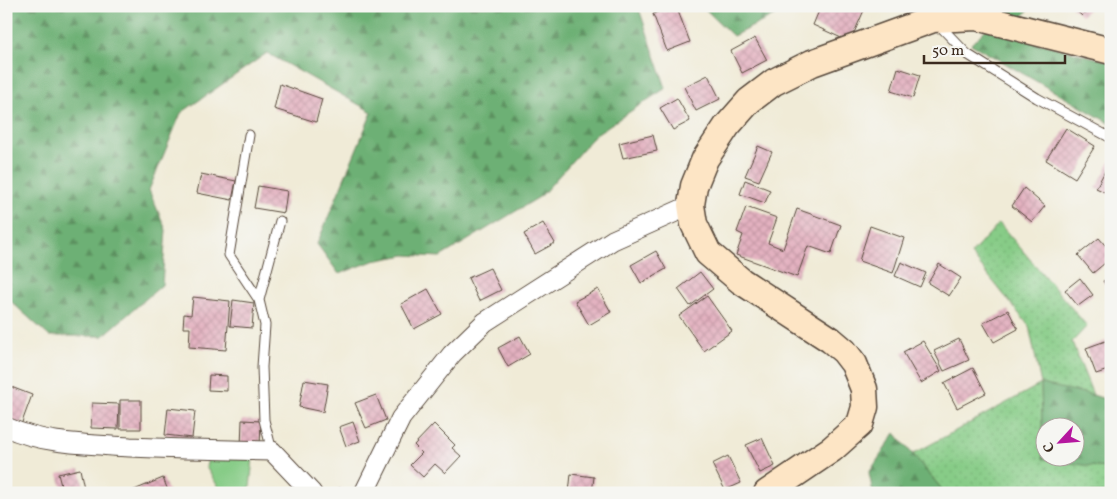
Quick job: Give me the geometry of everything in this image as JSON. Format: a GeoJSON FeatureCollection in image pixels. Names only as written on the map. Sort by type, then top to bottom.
{"type":"FeatureCollection","features":[{"type":"Feature","properties":{"kind":"street"},"geometry":{"type":"LineString","coordinates":[[767,493],[832,449],[860,424],[865,407],[864,389],[854,364],[837,346],[741,281],[708,253],[694,224],[691,205],[694,186],[705,159],[727,126],[749,101],[774,82],[812,63],[933,19],[976,17],[1111,52]]}},
{"type":"Feature","properties":{"kind":"street"},"geometry":{"type":"LineString","coordinates":[[364,493],[401,418],[452,354],[485,322],[613,240],[691,205]]}},
{"type":"Feature","properties":{"kind":"street"},"geometry":{"type":"LineString","coordinates":[[6,427],[24,435],[60,443],[194,450],[272,451],[312,493]]}},
{"type":"Feature","properties":{"kind":"lane"},"geometry":{"type":"LineString","coordinates":[[933,19],[967,54],[1037,98],[1111,138]]}},
{"type":"Feature","properties":{"kind":"lane"},"geometry":{"type":"LineString","coordinates":[[250,135],[229,255],[259,300],[265,325],[262,367],[264,420],[272,451]]}},
{"type":"Feature","properties":{"kind":"lane"},"geometry":{"type":"LineString","coordinates":[[259,300],[280,221]]}},
{"type":"Feature","properties":{"kind":"green space"},"geometry":{"type":"Polygon","coordinates":[[[6,6],[638,6],[666,88],[596,134],[541,196],[440,257],[405,255],[373,261],[339,274],[317,244],[372,112],[267,53],[181,113],[149,190],[166,230],[162,285],[103,336],[49,336],[6,297],[6,6]]]}},
{"type":"Feature","properties":{"kind":"green space"},"geometry":{"type":"Polygon","coordinates":[[[702,6],[794,6],[733,36],[702,6]]]}},
{"type":"Feature","properties":{"kind":"green space"},"geometry":{"type":"Polygon","coordinates":[[[984,6],[1031,6],[1019,22],[984,6]]]}},
{"type":"Feature","properties":{"kind":"green space"},"geometry":{"type":"Polygon","coordinates":[[[986,29],[1111,62],[1111,124],[971,44],[986,29]]]}},
{"type":"Feature","properties":{"kind":"green space"},"geometry":{"type":"Polygon","coordinates":[[[999,223],[1087,326],[1072,342],[1093,395],[1041,385],[1042,416],[1034,416],[1034,466],[1084,465],[1111,469],[1111,493],[945,493],[913,454],[1041,384],[1029,326],[971,254],[999,223]]]}},
{"type":"Feature","properties":{"kind":"green space"},"geometry":{"type":"Polygon","coordinates":[[[1041,384],[1093,395],[1111,401],[1111,469],[1084,465],[1084,416],[1042,416],[1041,384]]]}},
{"type":"Feature","properties":{"kind":"green space"},"geometry":{"type":"Polygon","coordinates":[[[895,433],[945,493],[873,493],[869,473],[895,433]]]}},
{"type":"Feature","properties":{"kind":"green space"},"geometry":{"type":"Polygon","coordinates":[[[209,455],[253,457],[250,488],[231,493],[222,493],[206,467],[209,455]]]}},
{"type":"Feature","properties":{"kind":"building"},"geometry":{"type":"Polygon","coordinates":[[[676,6],[690,42],[667,51],[653,14],[676,6]]]}},
{"type":"Feature","properties":{"kind":"building"},"geometry":{"type":"Polygon","coordinates":[[[821,6],[860,6],[865,8],[850,42],[813,25],[821,6]]]}},
{"type":"Feature","properties":{"kind":"building"},"geometry":{"type":"Polygon","coordinates":[[[1071,6],[1091,6],[1082,16],[1071,6]]]}},
{"type":"Feature","properties":{"kind":"building"},"geometry":{"type":"Polygon","coordinates":[[[755,38],[767,60],[742,73],[731,51],[755,38]]]}},
{"type":"Feature","properties":{"kind":"building"},"geometry":{"type":"Polygon","coordinates":[[[898,68],[920,75],[913,98],[891,91],[898,68]]]}},
{"type":"Feature","properties":{"kind":"building"},"geometry":{"type":"Polygon","coordinates":[[[708,75],[720,99],[696,111],[684,87],[708,75]]]}},
{"type":"Feature","properties":{"kind":"building"},"geometry":{"type":"Polygon","coordinates":[[[280,84],[322,99],[316,122],[274,109],[280,84]]]}},
{"type":"Feature","properties":{"kind":"building"},"geometry":{"type":"Polygon","coordinates":[[[677,98],[690,121],[673,130],[660,108],[677,98]]]}},
{"type":"Feature","properties":{"kind":"building"},"geometry":{"type":"Polygon","coordinates":[[[1066,128],[1095,146],[1075,178],[1046,160],[1066,128]]]}},
{"type":"Feature","properties":{"kind":"building"},"geometry":{"type":"Polygon","coordinates":[[[653,135],[657,151],[623,158],[619,143],[653,135]]]}},
{"type":"Feature","properties":{"kind":"building"},"geometry":{"type":"Polygon","coordinates":[[[758,146],[772,152],[759,181],[745,176],[758,146]]]}},
{"type":"Feature","properties":{"kind":"building"},"geometry":{"type":"Polygon","coordinates":[[[1111,160],[1111,195],[1096,188],[1111,160]]]}},
{"type":"Feature","properties":{"kind":"building"},"geometry":{"type":"Polygon","coordinates":[[[201,174],[236,181],[232,200],[197,193],[201,174]]]}},
{"type":"Feature","properties":{"kind":"building"},"geometry":{"type":"Polygon","coordinates":[[[745,180],[770,190],[765,203],[740,194],[745,180]]]}},
{"type":"Feature","properties":{"kind":"building"},"geometry":{"type":"Polygon","coordinates":[[[258,186],[287,191],[284,213],[254,208],[258,186]]]}},
{"type":"Feature","properties":{"kind":"building"},"geometry":{"type":"Polygon","coordinates":[[[1024,188],[1045,206],[1032,222],[1012,206],[1024,188]]]}},
{"type":"Feature","properties":{"kind":"building"},"geometry":{"type":"Polygon","coordinates":[[[746,207],[777,218],[768,243],[783,249],[797,209],[841,225],[831,254],[808,246],[797,277],[736,255],[743,235],[737,232],[746,207]]]}},
{"type":"Feature","properties":{"kind":"building"},"geometry":{"type":"Polygon","coordinates":[[[543,223],[555,243],[535,254],[524,234],[543,223]]]}},
{"type":"Feature","properties":{"kind":"building"},"geometry":{"type":"Polygon","coordinates":[[[870,226],[904,238],[893,273],[859,261],[870,226]]]}},
{"type":"Feature","properties":{"kind":"building"},"geometry":{"type":"Polygon","coordinates":[[[1099,238],[1111,252],[1111,258],[1093,273],[1078,255],[1099,238]]]}},
{"type":"Feature","properties":{"kind":"building"},"geometry":{"type":"Polygon","coordinates":[[[656,251],[666,269],[641,283],[631,265],[656,251]]]}},
{"type":"Feature","properties":{"kind":"building"},"geometry":{"type":"Polygon","coordinates":[[[901,262],[926,273],[920,287],[895,276],[901,262]]]}},
{"type":"Feature","properties":{"kind":"building"},"geometry":{"type":"Polygon","coordinates":[[[939,264],[961,278],[949,296],[928,283],[939,264]]]}},
{"type":"Feature","properties":{"kind":"building"},"geometry":{"type":"Polygon","coordinates":[[[490,268],[501,290],[479,301],[468,278],[490,268]]]}},
{"type":"Feature","properties":{"kind":"building"},"geometry":{"type":"Polygon","coordinates":[[[700,272],[713,289],[690,306],[678,289],[700,272]]]}},
{"type":"Feature","properties":{"kind":"building"},"geometry":{"type":"Polygon","coordinates":[[[1111,276],[1111,293],[1103,281],[1111,276]]]}},
{"type":"Feature","properties":{"kind":"building"},"geometry":{"type":"Polygon","coordinates":[[[1080,278],[1093,295],[1078,306],[1065,290],[1080,278]]]}},
{"type":"Feature","properties":{"kind":"building"},"geometry":{"type":"Polygon","coordinates":[[[428,289],[442,314],[414,329],[401,304],[428,289]]]}},
{"type":"Feature","properties":{"kind":"building"},"geometry":{"type":"Polygon","coordinates":[[[598,289],[611,312],[589,325],[575,301],[598,289]]]}},
{"type":"Feature","properties":{"kind":"building"},"geometry":{"type":"Polygon","coordinates":[[[707,296],[732,331],[704,351],[679,316],[707,296]]]}},
{"type":"Feature","properties":{"kind":"building"},"geometry":{"type":"Polygon","coordinates":[[[193,297],[230,301],[226,350],[189,347],[190,328],[183,328],[184,314],[191,315],[193,297]]]}},
{"type":"Feature","properties":{"kind":"building"},"geometry":{"type":"Polygon","coordinates":[[[233,300],[254,303],[252,328],[230,326],[233,300]]]}},
{"type":"Feature","properties":{"kind":"building"},"geometry":{"type":"Polygon","coordinates":[[[1008,310],[1018,329],[994,342],[983,323],[1008,310]]]}},
{"type":"Feature","properties":{"kind":"building"},"geometry":{"type":"Polygon","coordinates":[[[520,336],[530,354],[508,367],[498,348],[520,336]]]}},
{"type":"Feature","properties":{"kind":"building"},"geometry":{"type":"Polygon","coordinates":[[[959,339],[969,360],[944,371],[934,351],[959,339]]]}},
{"type":"Feature","properties":{"kind":"building"},"geometry":{"type":"Polygon","coordinates":[[[1111,339],[1111,369],[1096,374],[1086,348],[1111,339]]]}},
{"type":"Feature","properties":{"kind":"building"},"geometry":{"type":"Polygon","coordinates":[[[923,341],[941,371],[921,383],[903,352],[923,341]]]}},
{"type":"Feature","properties":{"kind":"building"},"geometry":{"type":"Polygon","coordinates":[[[973,368],[986,393],[957,408],[944,383],[973,368]]]}},
{"type":"Feature","properties":{"kind":"building"},"geometry":{"type":"Polygon","coordinates":[[[209,375],[227,376],[227,391],[208,390],[209,375]]]}},
{"type":"Feature","properties":{"kind":"building"},"geometry":{"type":"Polygon","coordinates":[[[304,380],[328,384],[323,412],[299,407],[304,380]]]}},
{"type":"Feature","properties":{"kind":"building"},"geometry":{"type":"Polygon","coordinates":[[[6,385],[32,395],[21,425],[6,420],[6,385]]]}},
{"type":"Feature","properties":{"kind":"building"},"geometry":{"type":"Polygon","coordinates":[[[376,395],[386,420],[366,428],[355,403],[376,395]]]}},
{"type":"Feature","properties":{"kind":"building"},"geometry":{"type":"Polygon","coordinates":[[[120,400],[141,400],[141,429],[120,429],[120,400]]]}},
{"type":"Feature","properties":{"kind":"building"},"geometry":{"type":"Polygon","coordinates":[[[92,403],[119,404],[118,429],[91,428],[92,403]]]}},
{"type":"Feature","properties":{"kind":"building"},"geometry":{"type":"Polygon","coordinates":[[[168,408],[195,411],[192,438],[165,435],[168,408]]]}},
{"type":"Feature","properties":{"kind":"building"},"geometry":{"type":"Polygon","coordinates":[[[242,420],[261,421],[260,447],[241,447],[242,420]]]}},
{"type":"Feature","properties":{"kind":"building"},"geometry":{"type":"Polygon","coordinates":[[[353,422],[360,441],[346,446],[339,427],[353,422]]]}},
{"type":"Feature","properties":{"kind":"building"},"geometry":{"type":"Polygon","coordinates":[[[434,424],[455,445],[452,448],[461,456],[445,473],[435,464],[423,477],[410,465],[422,453],[414,445],[434,424]]]}},
{"type":"Feature","properties":{"kind":"building"},"geometry":{"type":"Polygon","coordinates":[[[762,438],[775,466],[760,473],[746,445],[762,438]]]}},
{"type":"Feature","properties":{"kind":"building"},"geometry":{"type":"Polygon","coordinates":[[[728,456],[741,483],[725,490],[712,464],[728,456]]]}},
{"type":"Feature","properties":{"kind":"building"},"geometry":{"type":"Polygon","coordinates":[[[80,469],[85,493],[63,493],[58,474],[80,469]]]}},
{"type":"Feature","properties":{"kind":"building"},"geometry":{"type":"Polygon","coordinates":[[[571,474],[594,477],[592,493],[569,493],[571,474]]]}},
{"type":"Feature","properties":{"kind":"building"},"geometry":{"type":"Polygon","coordinates":[[[163,478],[169,493],[127,493],[163,478]]]}},
{"type":"Feature","properties":{"kind":"building"},"geometry":{"type":"Polygon","coordinates":[[[339,488],[350,493],[337,493],[339,488]]]}}]}
